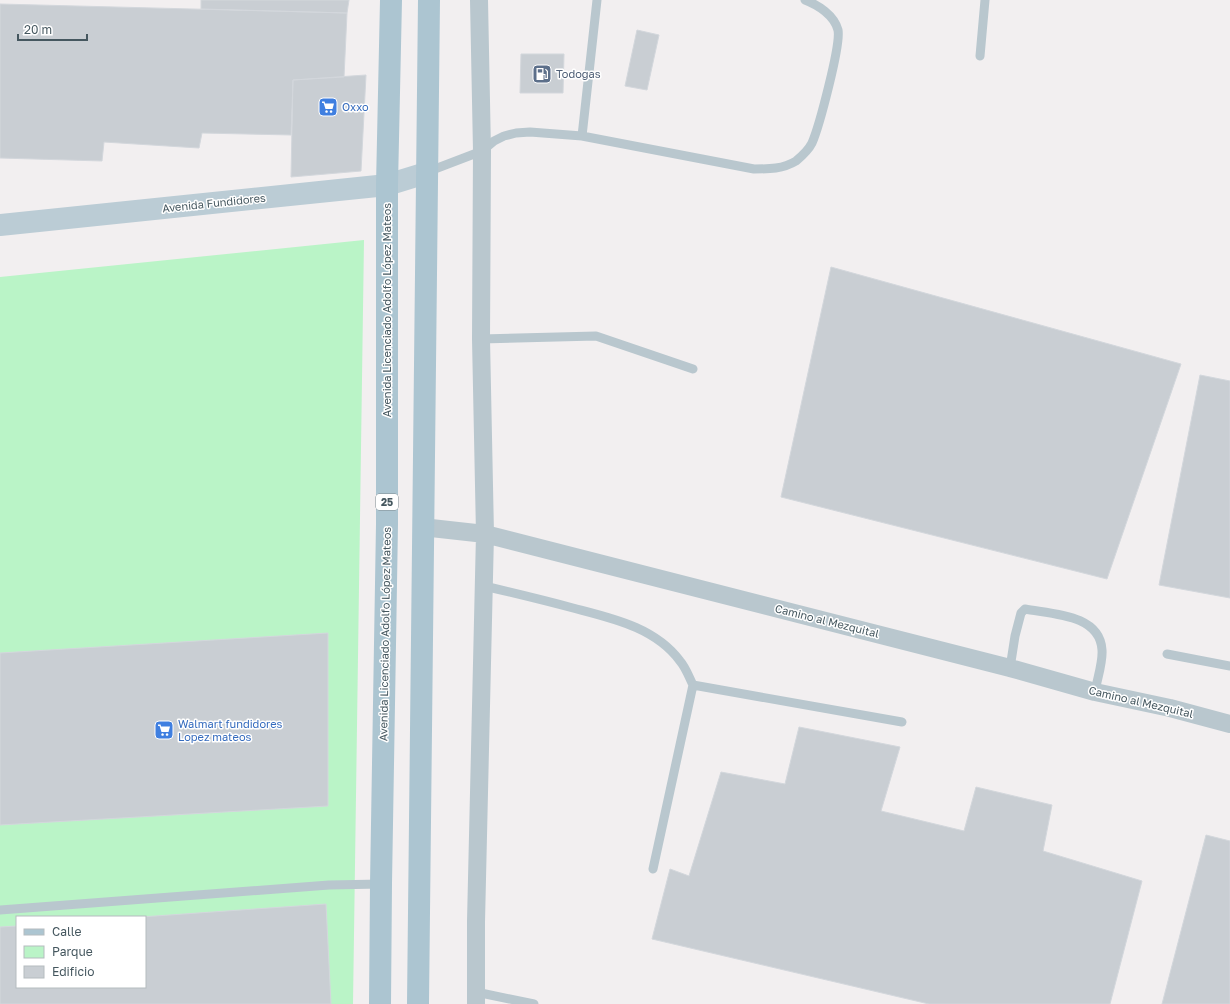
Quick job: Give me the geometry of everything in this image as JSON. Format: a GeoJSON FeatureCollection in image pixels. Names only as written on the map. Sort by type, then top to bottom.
{"type":"FeatureCollection","features":[{"type":"Feature","properties":{"kind":"main road","name":"Avenida Licenciado Adolfo López Mateos"},"geometry":{"type":"LineString","coordinates":[[380,1004],[387,524],[387,186],[390,0]]}},
{"type":"Feature","properties":{"kind":"main road"},"geometry":{"type":"LineString","coordinates":[[418,1004],[422,527],[429,0]]}},
{"type":"Feature","properties":{"kind":"street"},"geometry":{"type":"LineString","coordinates":[[476,998],[476,922],[485,534],[482,339],[482,151],[479,0]]}},
{"type":"Feature","properties":{"kind":"street","name":"Avenida Fundidores"},"geometry":{"type":"LineString","coordinates":[[0,225],[387,186],[426,172]]}},
{"type":"Feature","properties":{"kind":"street","name":"Camino al Mezquital"},"geometry":{"type":"LineString","coordinates":[[422,527],[485,534],[1010,668],[1095,692],[1170,708],[1230,724]]}},
{"type":"Feature","properties":{"kind":"lane"},"geometry":{"type":"LineString","coordinates":[[582,136],[597,0]]}},
{"type":"Feature","properties":{"kind":"lane"},"geometry":{"type":"LineString","coordinates":[[426,172],[482,151],[504,136],[530,132],[582,136],[754,169],[782,167],[796,161],[805,153],[811,144],[817,129],[838,46],[838,30],[833,21],[827,13],[814,3],[805,0]]}},
{"type":"Feature","properties":{"kind":"lane"},"geometry":{"type":"LineString","coordinates":[[980,56],[985,0]]}},
{"type":"Feature","properties":{"kind":"lane"},"geometry":{"type":"LineString","coordinates":[[482,339],[596,336],[692,369]]}},
{"type":"Feature","properties":{"kind":"lane"},"geometry":{"type":"LineString","coordinates":[[484,586],[530,596],[620,621],[639,629],[659,641],[680,661],[693,685],[653,869]]}},
{"type":"Feature","properties":{"kind":"lane"},"geometry":{"type":"LineString","coordinates":[[1010,668],[1020,613],[1025,610],[1073,618],[1088,625],[1099,637],[1102,652],[1095,692]]}},
{"type":"Feature","properties":{"kind":"lane"},"geometry":{"type":"LineString","coordinates":[[1167,654],[1230,666]]}},
{"type":"Feature","properties":{"kind":"lane"},"geometry":{"type":"LineString","coordinates":[[693,685],[902,722]]}},
{"type":"Feature","properties":{"kind":"lane"},"geometry":{"type":"LineString","coordinates":[[0,910],[329,885],[381,884]]}},
{"type":"Feature","properties":{"kind":"lane"},"geometry":{"type":"LineString","coordinates":[[476,998],[534,1004]]}},
{"type":"Feature","properties":{"kind":"green space"},"geometry":{"type":"Polygon","coordinates":[[[364,240],[353,1004],[0,1004],[0,277],[364,240]]]}},
{"type":"Feature","properties":{"kind":"building"},"geometry":{"type":"Polygon","coordinates":[[[201,0],[349,0],[347,13],[201,9],[201,0]]]}},
{"type":"Feature","properties":{"kind":"building"},"geometry":{"type":"Polygon","coordinates":[[[0,4],[347,13],[344,77],[293,80],[291,135],[202,133],[199,148],[104,142],[102,161],[0,158],[0,4]]]}},
{"type":"Feature","properties":{"kind":"building"},"geometry":{"type":"Polygon","coordinates":[[[637,30],[659,35],[647,90],[625,86],[637,30]]]}},
{"type":"Feature","properties":{"kind":"building","name":"Todogas"},"geometry":{"type":"Polygon","coordinates":[[[521,54],[564,54],[563,93],[520,93],[521,54]]]}},
{"type":"Feature","properties":{"kind":"building","name":"Oxxo"},"geometry":{"type":"Polygon","coordinates":[[[366,75],[361,171],[291,177],[293,80],[366,75]]]}},
{"type":"Feature","properties":{"kind":"building"},"geometry":{"type":"Polygon","coordinates":[[[831,267],[1181,364],[1107,579],[781,497],[831,267]]]}},
{"type":"Feature","properties":{"kind":"building"},"geometry":{"type":"Polygon","coordinates":[[[1200,375],[1230,381],[1230,598],[1159,585],[1200,375]]]}},
{"type":"Feature","properties":{"kind":"building","name":"Walmart fundidores Lopez mateos"},"geometry":{"type":"Polygon","coordinates":[[[328,633],[328,806],[0,825],[0,653],[328,633]]]}},
{"type":"Feature","properties":{"kind":"building"},"geometry":{"type":"Polygon","coordinates":[[[799,727],[900,747],[881,811],[964,831],[976,787],[1052,805],[1043,851],[1142,881],[1110,1004],[929,1004],[652,939],[670,869],[689,876],[721,772],[785,784],[799,727]]]}},
{"type":"Feature","properties":{"kind":"building"},"geometry":{"type":"Polygon","coordinates":[[[1206,835],[1230,841],[1230,1004],[1162,1004],[1206,835]]]}},
{"type":"Feature","properties":{"kind":"building"},"geometry":{"type":"Polygon","coordinates":[[[326,904],[331,1004],[0,1004],[0,927],[16,926],[16,988],[146,988],[146,917],[326,904]]]}},
{"type":"Feature","properties":{"kind":"place","name":"Todogas"},"geometry":{"type":"Point","coordinates":[542,74]}},
{"type":"Feature","properties":{"kind":"place","name":"Oxxo"},"geometry":{"type":"Point","coordinates":[328,107]}},
{"type":"Feature","properties":{"kind":"place","name":"Walmart fundidores Lopez mateos"},"geometry":{"type":"Point","coordinates":[164,730]}}]}
